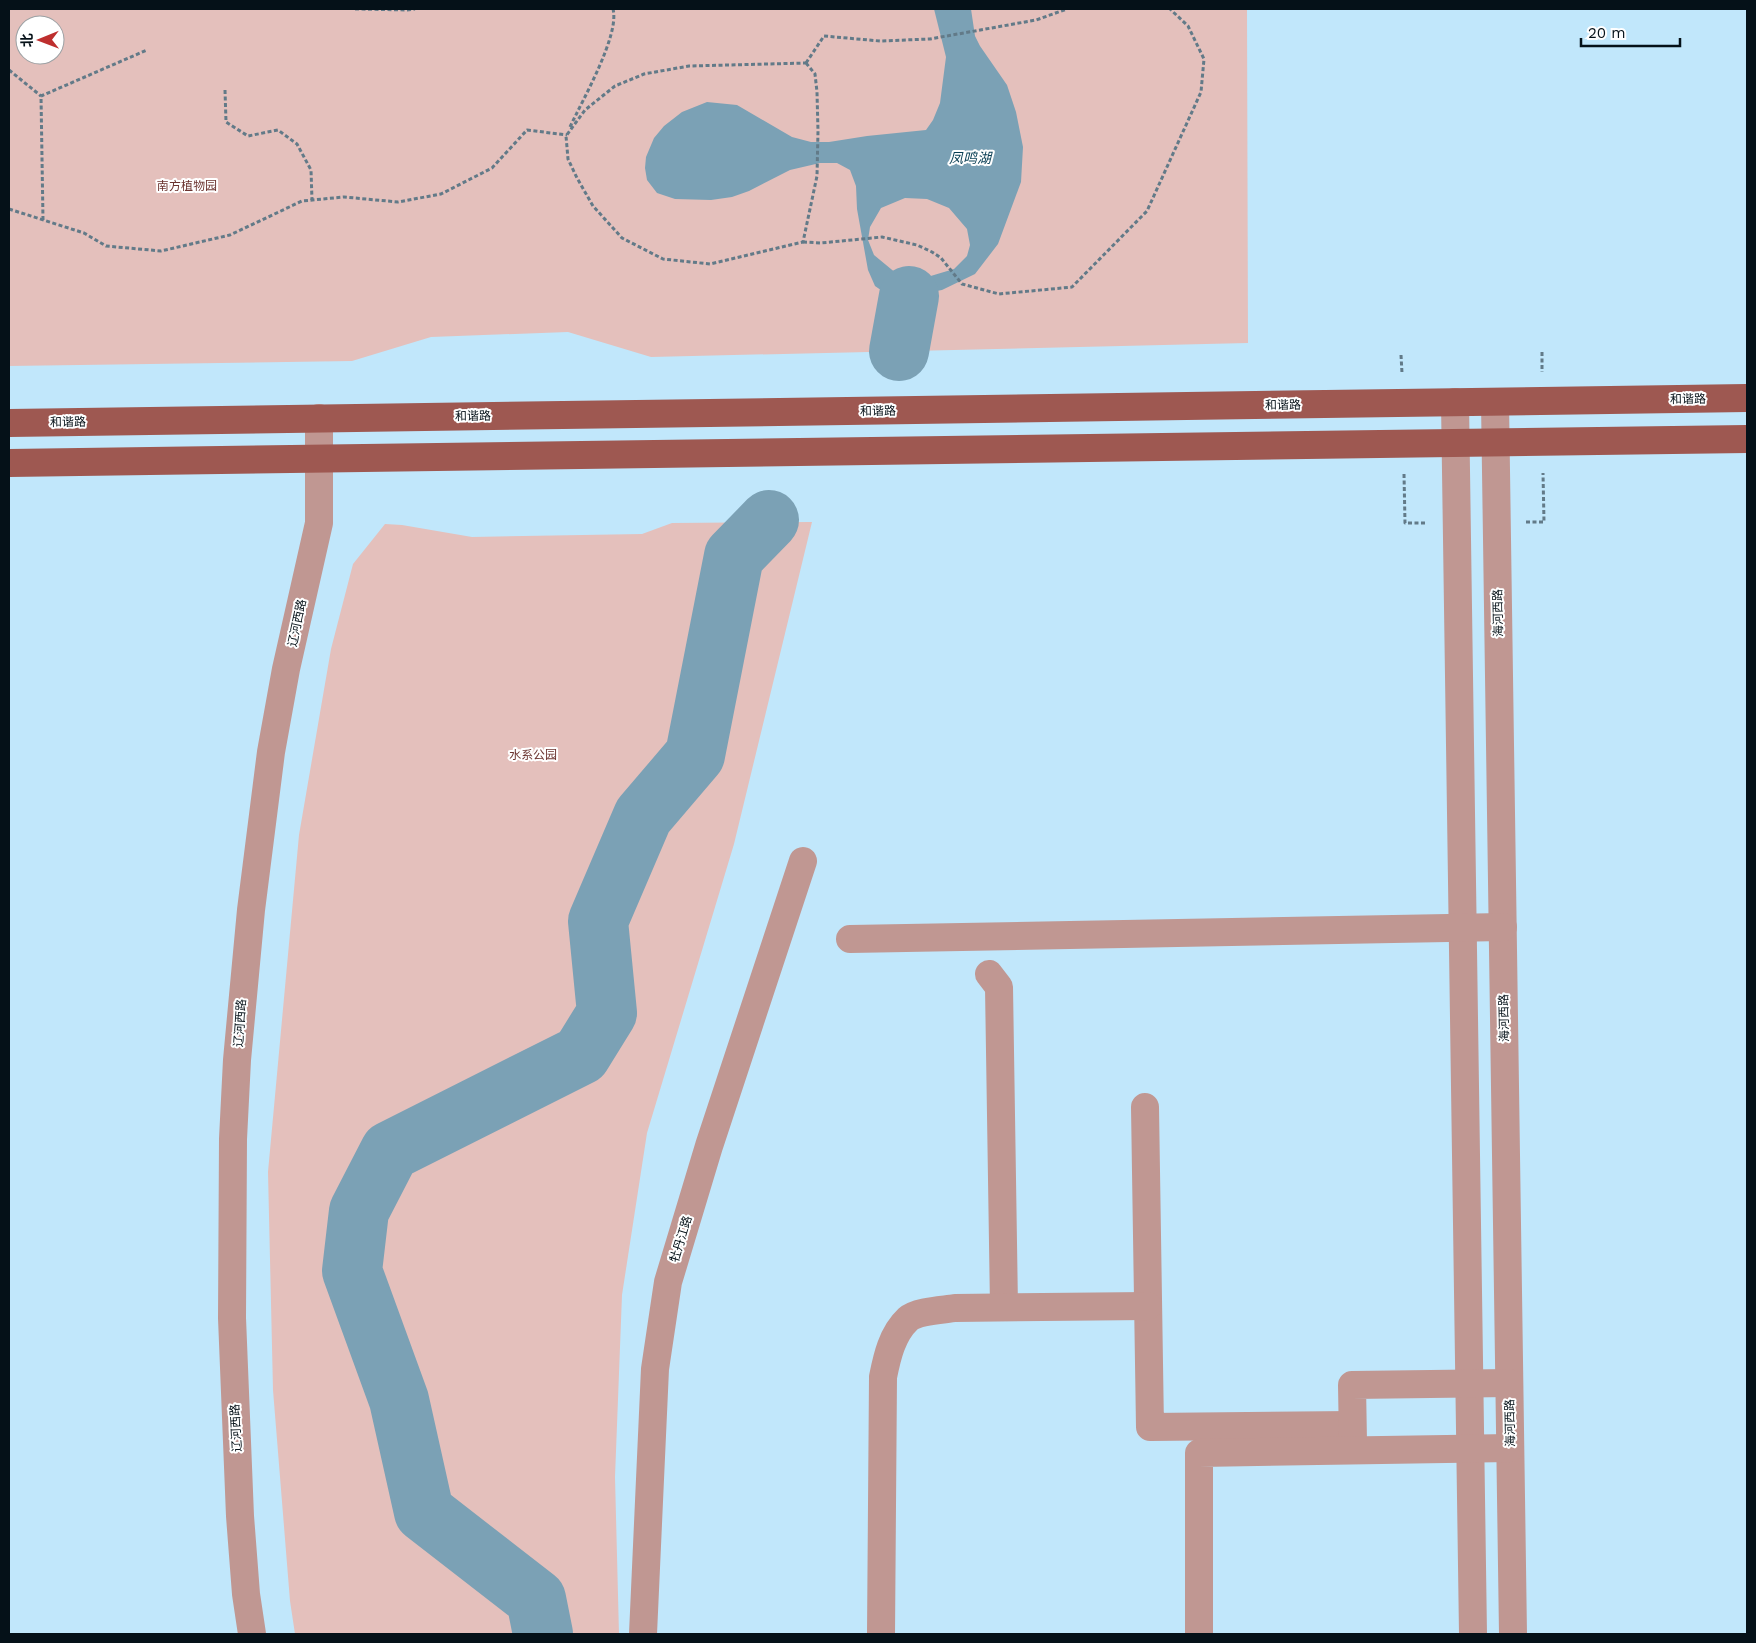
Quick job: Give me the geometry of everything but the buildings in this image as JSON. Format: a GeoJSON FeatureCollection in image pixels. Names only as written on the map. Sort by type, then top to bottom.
{"type":"FeatureCollection","features":[{"type":"Feature","properties":{"kind":"main road","name":"和谐路"},"geometry":{"type":"LineString","coordinates":[[9,423],[1747,398]]}},
{"type":"Feature","properties":{"kind":"main road"},"geometry":{"type":"LineString","coordinates":[[9,463],[1747,439]]}},
{"type":"Feature","properties":{"kind":"street"},"geometry":{"type":"LineString","coordinates":[[1455,402],[1473,1634]]}},
{"type":"Feature","properties":{"kind":"street","name":"海河西路"},"geometry":{"type":"LineString","coordinates":[[1495,402],[1513,1634]]}},
{"type":"Feature","properties":{"kind":"street","name":"辽河西路"},"geometry":{"type":"LineString","coordinates":[[252,1634],[246,1594],[240,1516],[232,1318],[233,1139],[237,1060],[251,910],[270,760],[286,669],[319,523],[319,418]]}},
{"type":"Feature","properties":{"kind":"street","name":"牡丹江路"},"geometry":{"type":"LineString","coordinates":[[643,1634],[655,1368],[668,1282],[709,1146],[803,861]]}},
{"type":"Feature","properties":{"kind":"street"},"geometry":{"type":"LineString","coordinates":[[850,939],[1503,927]]}},
{"type":"Feature","properties":{"kind":"street"},"geometry":{"type":"LineString","coordinates":[[989,974],[999,987],[1004,1307]]}},
{"type":"Feature","properties":{"kind":"street"},"geometry":{"type":"LineString","coordinates":[[1146,1107],[1150,1427],[1353,1438],[1471,1449],[1510,1448]]}},
{"type":"Feature","properties":{"kind":"street"},"geometry":{"type":"LineString","coordinates":[[881,1634],[883,1377],[887,1355],[896,1335],[909,1318],[928,1312],[955,1308],[1148,1306]]}},
{"type":"Feature","properties":{"kind":"street"},"geometry":{"type":"LineString","coordinates":[[1353,1438],[1352,1386],[1509,1383]]}},
{"type":"Feature","properties":{"kind":"street"},"geometry":{"type":"LineString","coordinates":[[1199,1634],[1199,1453],[1353,1438]]}},
{"type":"Feature","properties":{"kind":"path"},"geometry":{"type":"LineString","coordinates":[[355,9],[415,9]]}},
{"type":"Feature","properties":{"kind":"path"},"geometry":{"type":"LineString","coordinates":[[612,9],[615,16],[611,38],[566,136],[568,159],[577,178],[593,206],[622,238],[664,259],[710,264],[803,242],[820,243],[882,236],[917,245],[932,252],[941,258],[962,284],[999,294],[1072,287],[1148,212],[1201,92],[1204,59],[1188,26],[1170,9]]}},
{"type":"Feature","properties":{"kind":"path"},"geometry":{"type":"LineString","coordinates":[[806,63],[824,36],[880,41],[930,39],[1036,20],[1067,9]]}},
{"type":"Feature","properties":{"kind":"path"},"geometry":{"type":"LineString","coordinates":[[41,96],[147,50]]}},
{"type":"Feature","properties":{"kind":"path"},"geometry":{"type":"LineString","coordinates":[[566,136],[585,110],[615,86],[644,74],[689,66],[806,63]]}},
{"type":"Feature","properties":{"kind":"path"},"geometry":{"type":"LineString","coordinates":[[803,242],[817,176],[818,132],[815,74],[806,63]]}},
{"type":"Feature","properties":{"kind":"path"},"geometry":{"type":"LineString","coordinates":[[9,70],[41,96],[43,220]]}},
{"type":"Feature","properties":{"kind":"path"},"geometry":{"type":"LineString","coordinates":[[225,90],[226,122],[248,136],[278,130],[297,144],[311,170],[312,200]]}},
{"type":"Feature","properties":{"kind":"path"},"geometry":{"type":"LineString","coordinates":[[9,209],[84,233],[106,246],[161,251],[230,235],[302,201],[344,197],[398,202],[441,194],[492,168],[528,130],[566,136]]}},
{"type":"Feature","properties":{"kind":"green space","name":"南方植物园"},"geometry":{"type":"Polygon","coordinates":[[[9,9],[1247,9],[1248,343],[651,357],[568,332],[431,337],[352,361],[9,366],[9,9]]]}},
{"type":"Feature","properties":{"kind":"green space","name":"水系公园"},"geometry":{"type":"Polygon","coordinates":[[[812,522],[734,844],[647,1133],[622,1295],[615,1477],[619,1634],[295,1634],[290,1601],[273,1390],[268,1172],[299,835],[331,649],[353,564],[385,524],[402,525],[472,537],[642,534],[672,523],[812,522]]]}},
{"type":"Feature","properties":{"kind":"water","name":"凤鸣湖"},"geometry":{"type":"Polygon","coordinates":[[[934,9],[971,9],[975,36],[1007,85],[1016,112],[1023,147],[1021,182],[998,244],[975,274],[942,290],[909,296],[888,295],[875,286],[868,270],[857,209],[856,186],[850,170],[837,163],[820,163],[790,170],[749,191],[732,197],[711,200],[675,199],[657,193],[647,180],[646,157],[654,138],[664,126],[682,112],[707,102],[737,105],[792,137],[811,142],[829,142],[926,130],[933,120],[940,103],[946,57],[934,9]],[[905,198],[881,208],[870,227],[868,240],[874,255],[897,274],[924,278],[954,269],[967,256],[970,245],[967,229],[949,208],[927,199],[905,198]]]}},
{"type":"Feature","properties":{"kind":"waterway"},"geometry":{"type":"LineString","coordinates":[[899,351],[909,296]]}},
{"type":"Feature","properties":{"kind":"waterway"},"geometry":{"type":"LineString","coordinates":[[543,1634],[536,1599],[424,1512],[399,1400],[352,1271],[359,1211],[390,1151],[581,1055],[607,1013],[598,921],[643,816],[695,755],[734,556],[769,520]]}}]}
